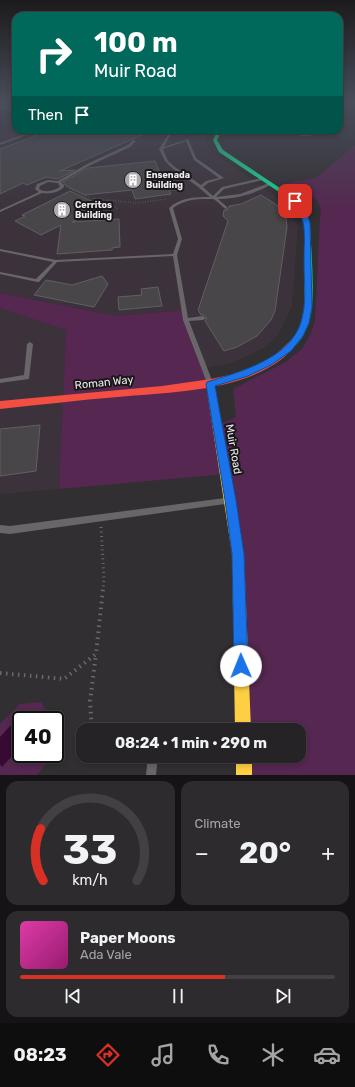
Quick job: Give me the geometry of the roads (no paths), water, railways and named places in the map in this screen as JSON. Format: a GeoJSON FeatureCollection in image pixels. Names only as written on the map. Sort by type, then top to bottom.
{"type":"FeatureCollection","features":[{"type":"Feature","properties":{"kind":"street"},"geometry":{"type":"LineString","coordinates":[[210,384],[245,374],[268,363],[288,349],[300,334],[305,323],[308,307],[306,218],[298,204],[286,194],[221,151],[215,140],[216,138]]}},
{"type":"Feature","properties":{"kind":"street","name":"Roman Way"},"geometry":{"type":"LineString","coordinates":[[0,405],[210,384]]}},
{"type":"Feature","properties":{"kind":"street","name":"Muir Road"},"geometry":{"type":"LineString","coordinates":[[210,384],[231,500],[238,554],[243,723]]}},
{"type":"Feature","properties":{"kind":"street"},"geometry":{"type":"LineString","coordinates":[[244,763],[244,775]]}},
{"type":"Feature","properties":{"kind":"lane"},"geometry":{"type":"LineString","coordinates":[[0,144],[16,138]]}},
{"type":"Feature","properties":{"kind":"lane"},"geometry":{"type":"LineString","coordinates":[[161,149],[167,138]]}},
{"type":"Feature","properties":{"kind":"lane"},"geometry":{"type":"LineString","coordinates":[[161,149],[187,140],[195,159],[222,178],[207,182],[201,188]]}},
{"type":"Feature","properties":{"kind":"lane"},"geometry":{"type":"LineString","coordinates":[[41,192],[37,189],[41,183],[52,181],[59,182],[88,165],[129,146],[134,141]]}},
{"type":"Feature","properties":{"kind":"lane"},"geometry":{"type":"LineString","coordinates":[[161,149],[167,160],[174,168],[226,208]]}},
{"type":"Feature","properties":{"kind":"lane"},"geometry":{"type":"LineString","coordinates":[[214,198],[219,193],[266,181]]}},
{"type":"Feature","properties":{"kind":"lane"},"geometry":{"type":"LineString","coordinates":[[210,384],[186,320],[175,255],[180,239],[171,208],[178,202],[186,199],[232,197],[266,181]]}},
{"type":"Feature","properties":{"kind":"lane"},"geometry":{"type":"LineString","coordinates":[[0,210],[41,192],[53,192],[62,187],[59,182]]}},
{"type":"Feature","properties":{"kind":"lane"},"geometry":{"type":"LineString","coordinates":[[0,250],[56,262],[134,256],[175,255]]}},
{"type":"Feature","properties":{"kind":"lane"},"geometry":{"type":"LineString","coordinates":[[0,273],[37,281],[56,262]]}},
{"type":"Feature","properties":{"kind":"lane"},"geometry":{"type":"LineString","coordinates":[[186,320],[203,318]]}},
{"type":"Feature","properties":{"kind":"lane"},"geometry":{"type":"LineString","coordinates":[[0,381],[27,377],[30,344]]}},
{"type":"Feature","properties":{"kind":"lane"},"geometry":{"type":"LineString","coordinates":[[0,529],[10,530],[231,500]]}},
{"type":"Feature","properties":{"kind":"lane"},"geometry":{"type":"LineString","coordinates":[[151,775],[152,763]]}},
{"type":"Feature","properties":{"kind":"place","name":"Ensenada Building"},"geometry":{"type":"Point","coordinates":[133,180]}},
{"type":"Feature","properties":{"kind":"place","name":"Cerritos Building"},"geometry":{"type":"Point","coordinates":[62,210]}}]}
